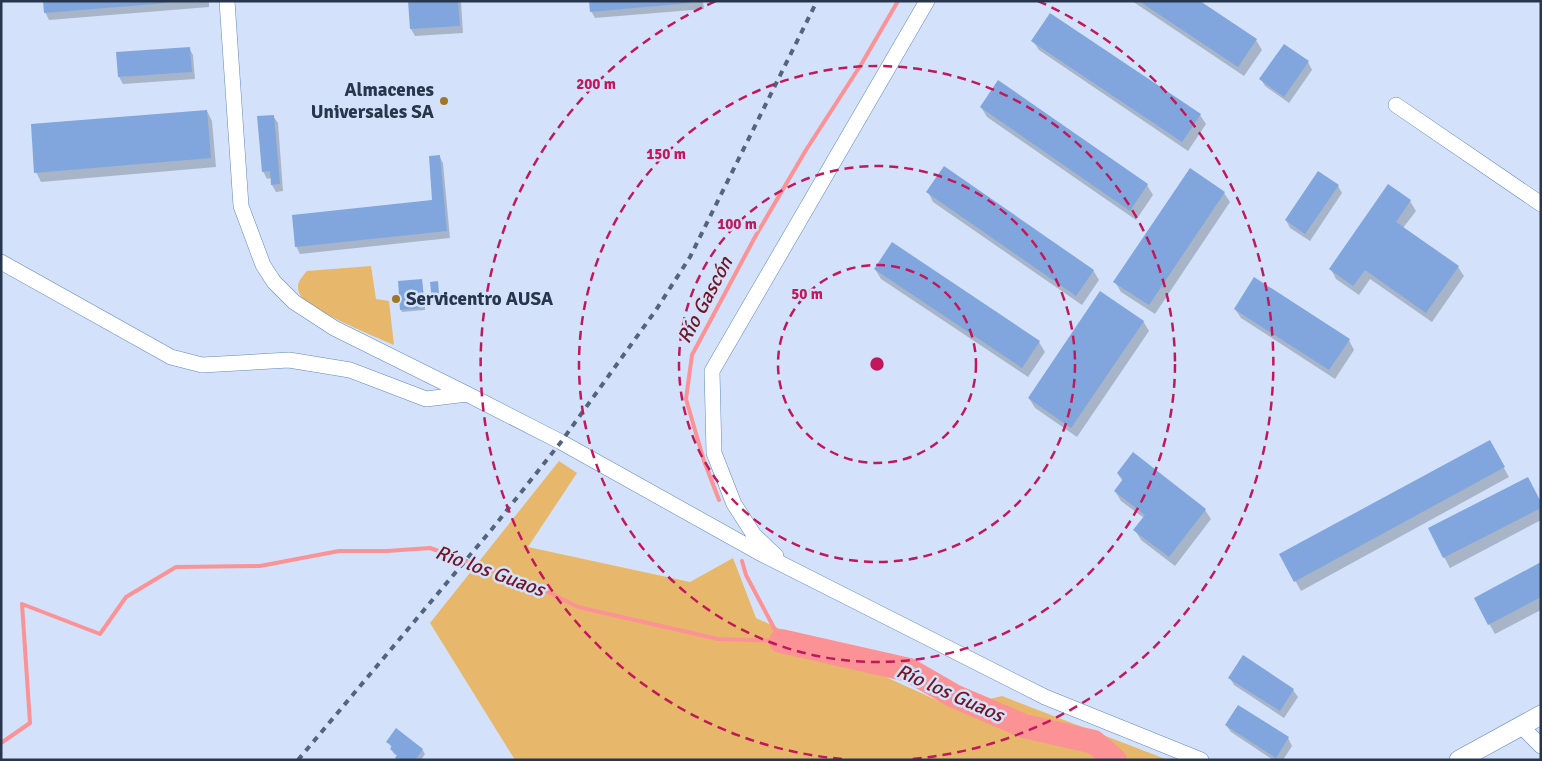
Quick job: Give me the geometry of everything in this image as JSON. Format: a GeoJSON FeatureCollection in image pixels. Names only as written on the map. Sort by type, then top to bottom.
{"type":"FeatureCollection","features":[{"type":"Feature","properties":{"kind":"main road"},"geometry":{"type":"LineString","coordinates":[[1459,760],[1541,715]]}},
{"type":"Feature","properties":{"kind":"street"},"geometry":{"type":"LineString","coordinates":[[227,1],[241,206],[263,265],[274,282],[294,302],[334,328],[561,442],[758,552],[1045,697],[1201,760]]}},
{"type":"Feature","properties":{"kind":"street"},"geometry":{"type":"LineString","coordinates":[[786,566],[754,535],[734,504],[714,453],[712,371],[927,1]]}},
{"type":"Feature","properties":{"kind":"street"},"geometry":{"type":"LineString","coordinates":[[1396,105],[1541,204]]}},
{"type":"Feature","properties":{"kind":"street"},"geometry":{"type":"LineString","coordinates":[[1,262],[171,357],[202,365],[289,360],[350,370],[426,399],[467,394]]}},
{"type":"Feature","properties":{"kind":"street"},"geometry":{"type":"LineString","coordinates":[[1521,726],[1541,746]]}},
{"type":"Feature","properties":{"kind":"shaded area"},"geometry":{"type":"Polygon","coordinates":[[[371,266],[376,299],[389,301],[394,345],[328,315],[305,301],[300,295],[299,282],[307,271],[371,266]]]}},
{"type":"Feature","properties":{"kind":"shaded area"},"geometry":{"type":"Polygon","coordinates":[[[559,461],[577,473],[528,547],[690,582],[733,558],[756,618],[954,708],[1002,696],[1168,760],[515,760],[430,623],[559,461]]]}},
{"type":"Feature","properties":{"kind":"building"},"geometry":{"type":"Polygon","coordinates":[[[43,1],[167,1],[167,3],[44,13],[43,1]]]}},
{"type":"Feature","properties":{"kind":"building"},"geometry":{"type":"Polygon","coordinates":[[[408,1],[458,1],[460,26],[410,29],[408,1]]]}},
{"type":"Feature","properties":{"kind":"building"},"geometry":{"type":"Polygon","coordinates":[[[589,1],[690,1],[690,3],[590,12],[589,1]]]}},
{"type":"Feature","properties":{"kind":"building"},"geometry":{"type":"Polygon","coordinates":[[[1139,1],[1200,1],[1257,39],[1238,67],[1139,1]]]}},
{"type":"Feature","properties":{"kind":"building"},"geometry":{"type":"Polygon","coordinates":[[[1050,13],[1201,114],[1182,142],[1031,41],[1050,13]]]}},
{"type":"Feature","properties":{"kind":"building"},"geometry":{"type":"Polygon","coordinates":[[[1284,44],[1309,61],[1284,97],[1259,79],[1284,44]]]}},
{"type":"Feature","properties":{"kind":"building"},"geometry":{"type":"Polygon","coordinates":[[[190,47],[192,72],[118,77],[116,52],[190,47]]]}},
{"type":"Feature","properties":{"kind":"building"},"geometry":{"type":"Polygon","coordinates":[[[998,80],[1148,184],[1130,211],[980,107],[998,80]]]}},
{"type":"Feature","properties":{"kind":"building"},"geometry":{"type":"Polygon","coordinates":[[[207,110],[211,158],[34,173],[31,124],[207,110]]]}},
{"type":"Feature","properties":{"kind":"building"},"geometry":{"type":"Polygon","coordinates":[[[274,115],[280,184],[271,185],[270,171],[262,172],[257,116],[274,115]]]}},
{"type":"Feature","properties":{"kind":"building"},"geometry":{"type":"Polygon","coordinates":[[[440,155],[447,231],[295,247],[292,215],[432,200],[429,156],[440,155]]]}},
{"type":"Feature","properties":{"kind":"building"},"geometry":{"type":"Polygon","coordinates":[[[944,166],[1094,270],[1076,296],[926,192],[944,166]]]}},
{"type":"Feature","properties":{"kind":"building"},"geometry":{"type":"Polygon","coordinates":[[[1190,168],[1225,192],[1149,305],[1113,282],[1190,168]]]}},
{"type":"Feature","properties":{"kind":"building"},"geometry":{"type":"Polygon","coordinates":[[[1318,171],[1339,185],[1305,234],[1285,220],[1318,171]]]}},
{"type":"Feature","properties":{"kind":"building"},"geometry":{"type":"Polygon","coordinates":[[[1388,184],[1411,200],[1396,222],[1459,266],[1426,313],[1365,270],[1353,286],[1329,269],[1388,184]]]}},
{"type":"Feature","properties":{"kind":"building"},"geometry":{"type":"Polygon","coordinates":[[[892,242],[1040,341],[1022,368],[874,269],[892,242]]]}},
{"type":"Feature","properties":{"kind":"building"},"geometry":{"type":"Polygon","coordinates":[[[1254,277],[1350,339],[1329,370],[1234,309],[1254,277]]]}},
{"type":"Feature","properties":{"kind":"building"},"geometry":{"type":"Polygon","coordinates":[[[422,279],[425,308],[400,310],[398,281],[422,279]]]}},
{"type":"Feature","properties":{"kind":"building"},"geometry":{"type":"Polygon","coordinates":[[[438,281],[439,300],[432,301],[430,282],[438,281]]]}},
{"type":"Feature","properties":{"kind":"building"},"geometry":{"type":"Polygon","coordinates":[[[1100,291],[1144,321],[1071,428],[1028,398],[1100,291]]]}},
{"type":"Feature","properties":{"kind":"building"},"geometry":{"type":"Polygon","coordinates":[[[1490,440],[1505,467],[1294,582],[1279,554],[1490,440]]]}},
{"type":"Feature","properties":{"kind":"building"},"geometry":{"type":"Polygon","coordinates":[[[1133,452],[1206,509],[1169,557],[1133,530],[1145,515],[1114,491],[1123,479],[1117,473],[1133,452]]]}},
{"type":"Feature","properties":{"kind":"building"},"geometry":{"type":"Polygon","coordinates":[[[1528,477],[1541,502],[1541,508],[1443,558],[1428,528],[1528,477]]]}},
{"type":"Feature","properties":{"kind":"building"},"geometry":{"type":"Polygon","coordinates":[[[1541,562],[1541,597],[1488,625],[1474,598],[1541,562]]]}},
{"type":"Feature","properties":{"kind":"building"},"geometry":{"type":"Polygon","coordinates":[[[1243,655],[1294,689],[1280,711],[1228,678],[1243,655]]]}},
{"type":"Feature","properties":{"kind":"building"},"geometry":{"type":"Polygon","coordinates":[[[1238,705],[1289,737],[1276,758],[1225,725],[1238,705]]]}},
{"type":"Feature","properties":{"kind":"building"},"geometry":{"type":"Polygon","coordinates":[[[396,728],[423,749],[415,760],[398,760],[395,758],[397,755],[390,749],[392,746],[386,742],[396,728]]]}},
{"type":"Feature","properties":{"kind":"waterway","name":"Río Gascón"},"geometry":{"type":"LineString","coordinates":[[719,500],[704,461],[686,399],[692,355],[755,237],[898,1]]}},
{"type":"Feature","properties":{"kind":"waterway","name":"Río los Guaos"},"geometry":{"type":"LineString","coordinates":[[1,743],[30,723],[22,604],[100,634],[126,597],[176,567],[260,566],[339,551],[387,551],[430,548],[536,586],[578,607],[718,639],[781,641],[746,575],[742,561]]}},
{"type":"Feature","properties":{"kind":"waterway","name":"Río los Guaos"},"geometry":{"type":"LineString","coordinates":[[781,641],[909,670],[954,696],[1024,726],[1094,742],[1115,760]]}},
{"type":"Feature","properties":{"kind":"railway"},"geometry":{"type":"LineString","coordinates":[[298,760],[492,529],[561,442],[656,310],[690,257],[817,1]]}},
{"type":"Feature","properties":{"kind":"place","name":"Almacenes Universales SA"},"geometry":{"type":"Point","coordinates":[444,101]}},
{"type":"Feature","properties":{"kind":"place","name":"Servicentro AUSA"},"geometry":{"type":"Point","coordinates":[396,299]}}]}
